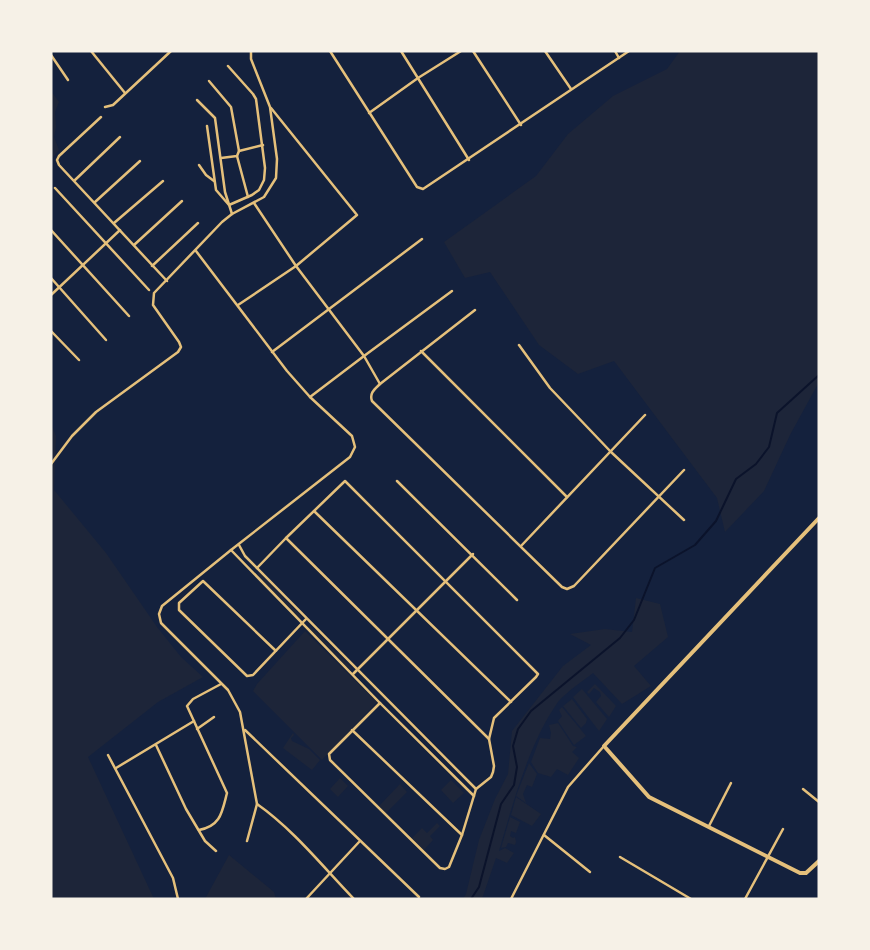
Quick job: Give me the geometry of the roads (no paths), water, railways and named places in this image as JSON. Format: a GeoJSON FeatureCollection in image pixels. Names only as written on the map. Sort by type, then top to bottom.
{"type":"FeatureCollection","features":[{"type":"Feature","properties":{"kind":"street"},"geometry":{"type":"LineString","coordinates":[[91,51],[125,93]]}},
{"type":"Feature","properties":{"kind":"street"},"geometry":{"type":"LineString","coordinates":[[105,107],[113,105],[171,51]]}},
{"type":"Feature","properties":{"kind":"street"},"geometry":{"type":"LineString","coordinates":[[51,464],[72,436],[96,412],[178,352],[179,342],[153,306],[154,293],[222,222],[232,214],[264,197],[276,178],[277,159],[270,107],[252,59],[251,51]]}},
{"type":"Feature","properties":{"kind":"street"},"geometry":{"type":"LineString","coordinates":[[330,51],[418,188],[423,189],[469,160],[629,51]]}},
{"type":"Feature","properties":{"kind":"street"},"geometry":{"type":"LineString","coordinates":[[401,51],[469,160]]}},
{"type":"Feature","properties":{"kind":"street"},"geometry":{"type":"LineString","coordinates":[[369,113],[418,78],[461,51]]}},
{"type":"Feature","properties":{"kind":"street"},"geometry":{"type":"LineString","coordinates":[[473,51],[521,125]]}},
{"type":"Feature","properties":{"kind":"street"},"geometry":{"type":"LineString","coordinates":[[545,51],[571,90]]}},
{"type":"Feature","properties":{"kind":"street"},"geometry":{"type":"LineString","coordinates":[[615,51],[619,58]]}},
{"type":"Feature","properties":{"kind":"street"},"geometry":{"type":"LineString","coordinates":[[51,55],[68,80]]}},
{"type":"Feature","properties":{"kind":"street"},"geometry":{"type":"LineString","coordinates":[[228,66],[255,97],[265,168],[264,180],[258,190],[230,205]]}},
{"type":"Feature","properties":{"kind":"street"},"geometry":{"type":"LineString","coordinates":[[209,81],[231,107],[239,151],[236,156],[248,197]]}},
{"type":"Feature","properties":{"kind":"street"},"geometry":{"type":"LineString","coordinates":[[197,100],[215,118],[225,192],[232,214]]}},
{"type":"Feature","properties":{"kind":"street"},"geometry":{"type":"LineString","coordinates":[[237,305],[296,266],[357,216],[270,107]]}},
{"type":"Feature","properties":{"kind":"street"},"geometry":{"type":"LineString","coordinates":[[101,117],[59,156],[57,160],[59,165],[167,281]]}},
{"type":"Feature","properties":{"kind":"street"},"geometry":{"type":"LineString","coordinates":[[208,126],[217,193],[230,205]]}},
{"type":"Feature","properties":{"kind":"street"},"geometry":{"type":"LineString","coordinates":[[75,180],[120,137]]}},
{"type":"Feature","properties":{"kind":"street"},"geometry":{"type":"LineString","coordinates":[[239,151],[263,146]]}},
{"type":"Feature","properties":{"kind":"street"},"geometry":{"type":"LineString","coordinates":[[221,158],[236,156]]}},
{"type":"Feature","properties":{"kind":"street"},"geometry":{"type":"LineString","coordinates":[[95,202],[140,161]]}},
{"type":"Feature","properties":{"kind":"street"},"geometry":{"type":"LineString","coordinates":[[199,165],[215,182]]}},
{"type":"Feature","properties":{"kind":"street"},"geometry":{"type":"LineString","coordinates":[[114,223],[163,181]]}},
{"type":"Feature","properties":{"kind":"street"},"geometry":{"type":"LineString","coordinates":[[55,188],[149,290]]}},
{"type":"Feature","properties":{"kind":"street"},"geometry":{"type":"LineString","coordinates":[[134,245],[182,201]]}},
{"type":"Feature","properties":{"kind":"street"},"geometry":{"type":"LineString","coordinates":[[254,203],[296,266],[364,356],[380,384]]}},
{"type":"Feature","properties":{"kind":"street"},"geometry":{"type":"LineString","coordinates":[[152,266],[198,223]]}},
{"type":"Feature","properties":{"kind":"street"},"geometry":{"type":"LineString","coordinates":[[51,230],[129,316]]}},
{"type":"Feature","properties":{"kind":"street"},"geometry":{"type":"LineString","coordinates":[[51,295],[120,230]]}},
{"type":"Feature","properties":{"kind":"street"},"geometry":{"type":"LineString","coordinates":[[272,352],[422,239]]}},
{"type":"Feature","properties":{"kind":"street"},"geometry":{"type":"LineString","coordinates":[[196,250],[272,352],[310,397],[352,436],[355,447],[350,458],[162,606],[159,614],[161,623],[228,690],[240,712],[257,804],[247,841]]}},
{"type":"Feature","properties":{"kind":"street"},"geometry":{"type":"LineString","coordinates":[[51,278],[106,340]]}},
{"type":"Feature","properties":{"kind":"street"},"geometry":{"type":"LineString","coordinates":[[310,397],[452,292]]}},
{"type":"Feature","properties":{"kind":"street"},"geometry":{"type":"LineString","coordinates":[[475,310],[380,384],[371,397],[562,587],[567,589],[574,586],[684,470]]}},
{"type":"Feature","properties":{"kind":"street"},"geometry":{"type":"LineString","coordinates":[[51,331],[78,360]]}},
{"type":"Feature","properties":{"kind":"street"},"geometry":{"type":"LineString","coordinates":[[519,345],[550,388],[611,452],[684,520]]}},
{"type":"Feature","properties":{"kind":"street"},"geometry":{"type":"LineString","coordinates":[[421,351],[567,497]]}},
{"type":"Feature","properties":{"kind":"street"},"geometry":{"type":"LineString","coordinates":[[521,546],[646,415]]}},
{"type":"Feature","properties":{"kind":"street"},"geometry":{"type":"LineString","coordinates":[[257,568],[346,480],[538,674],[494,718],[489,739],[494,766],[493,772],[491,777],[476,789],[450,868],[440,868],[330,760],[329,754],[380,703]]}},
{"type":"Feature","properties":{"kind":"street"},"geometry":{"type":"LineString","coordinates":[[398,481],[517,600]]}},
{"type":"Feature","properties":{"kind":"street"},"geometry":{"type":"LineString","coordinates":[[314,511],[511,702]]}},
{"type":"Feature","properties":{"kind":"street"},"geometry":{"type":"LineString","coordinates":[[511,899],[568,787],[604,746],[819,518]]}},
{"type":"Feature","properties":{"kind":"street"},"geometry":{"type":"LineString","coordinates":[[286,538],[489,739]]}},
{"type":"Feature","properties":{"kind":"street"},"geometry":{"type":"LineString","coordinates":[[239,544],[244,556],[476,789]]}},
{"type":"Feature","properties":{"kind":"street"},"geometry":{"type":"LineString","coordinates":[[231,550],[380,703],[474,796]]}},
{"type":"Feature","properties":{"kind":"street"},"geometry":{"type":"LineString","coordinates":[[353,674],[473,554]]}},
{"type":"Feature","properties":{"kind":"street"},"geometry":{"type":"LineString","coordinates":[[276,651],[203,581],[179,603],[178,607],[247,676],[253,675],[276,651],[301,623],[306,619]]}},
{"type":"Feature","properties":{"kind":"street"},"geometry":{"type":"LineString","coordinates":[[199,830],[210,828],[220,818],[227,793],[187,706],[190,702],[221,684]]}},
{"type":"Feature","properties":{"kind":"street"},"geometry":{"type":"LineString","coordinates":[[197,729],[214,717]]}},
{"type":"Feature","properties":{"kind":"street"},"geometry":{"type":"LineString","coordinates":[[116,768],[194,721]]}},
{"type":"Feature","properties":{"kind":"street"},"geometry":{"type":"LineString","coordinates":[[243,729],[418,897]]}},
{"type":"Feature","properties":{"kind":"street"},"geometry":{"type":"LineString","coordinates":[[352,730],[462,835]]}},
{"type":"Feature","properties":{"kind":"street"},"geometry":{"type":"LineString","coordinates":[[156,745],[186,810],[205,841],[216,851]]}},
{"type":"Feature","properties":{"kind":"street"},"geometry":{"type":"LineString","coordinates":[[604,746],[649,797],[708,828],[804,874],[819,861]]}},
{"type":"Feature","properties":{"kind":"street"},"geometry":{"type":"LineString","coordinates":[[108,755],[173,878],[178,899]]}},
{"type":"Feature","properties":{"kind":"street"},"geometry":{"type":"LineString","coordinates":[[708,828],[731,783]]}},
{"type":"Feature","properties":{"kind":"street"},"geometry":{"type":"LineString","coordinates":[[803,789],[819,802]]}},
{"type":"Feature","properties":{"kind":"street"},"geometry":{"type":"LineString","coordinates":[[257,804],[286,828],[354,899]]}},
{"type":"Feature","properties":{"kind":"street"},"geometry":{"type":"LineString","coordinates":[[745,899],[783,829]]}},
{"type":"Feature","properties":{"kind":"street"},"geometry":{"type":"LineString","coordinates":[[544,835],[590,872]]}},
{"type":"Feature","properties":{"kind":"street"},"geometry":{"type":"LineString","coordinates":[[306,899],[360,841]]}},
{"type":"Feature","properties":{"kind":"street"},"geometry":{"type":"LineString","coordinates":[[620,857],[691,899]]}},
{"type":"Feature","properties":{"kind":"waterway"},"geometry":{"type":"LineString","coordinates":[[471,899],[479,887],[501,804],[514,785],[517,767],[513,746],[518,729],[531,711],[620,638],[634,620],[655,568],[695,545],[716,521],[736,479],[756,464],[769,447],[777,413],[819,375]]}}]}
